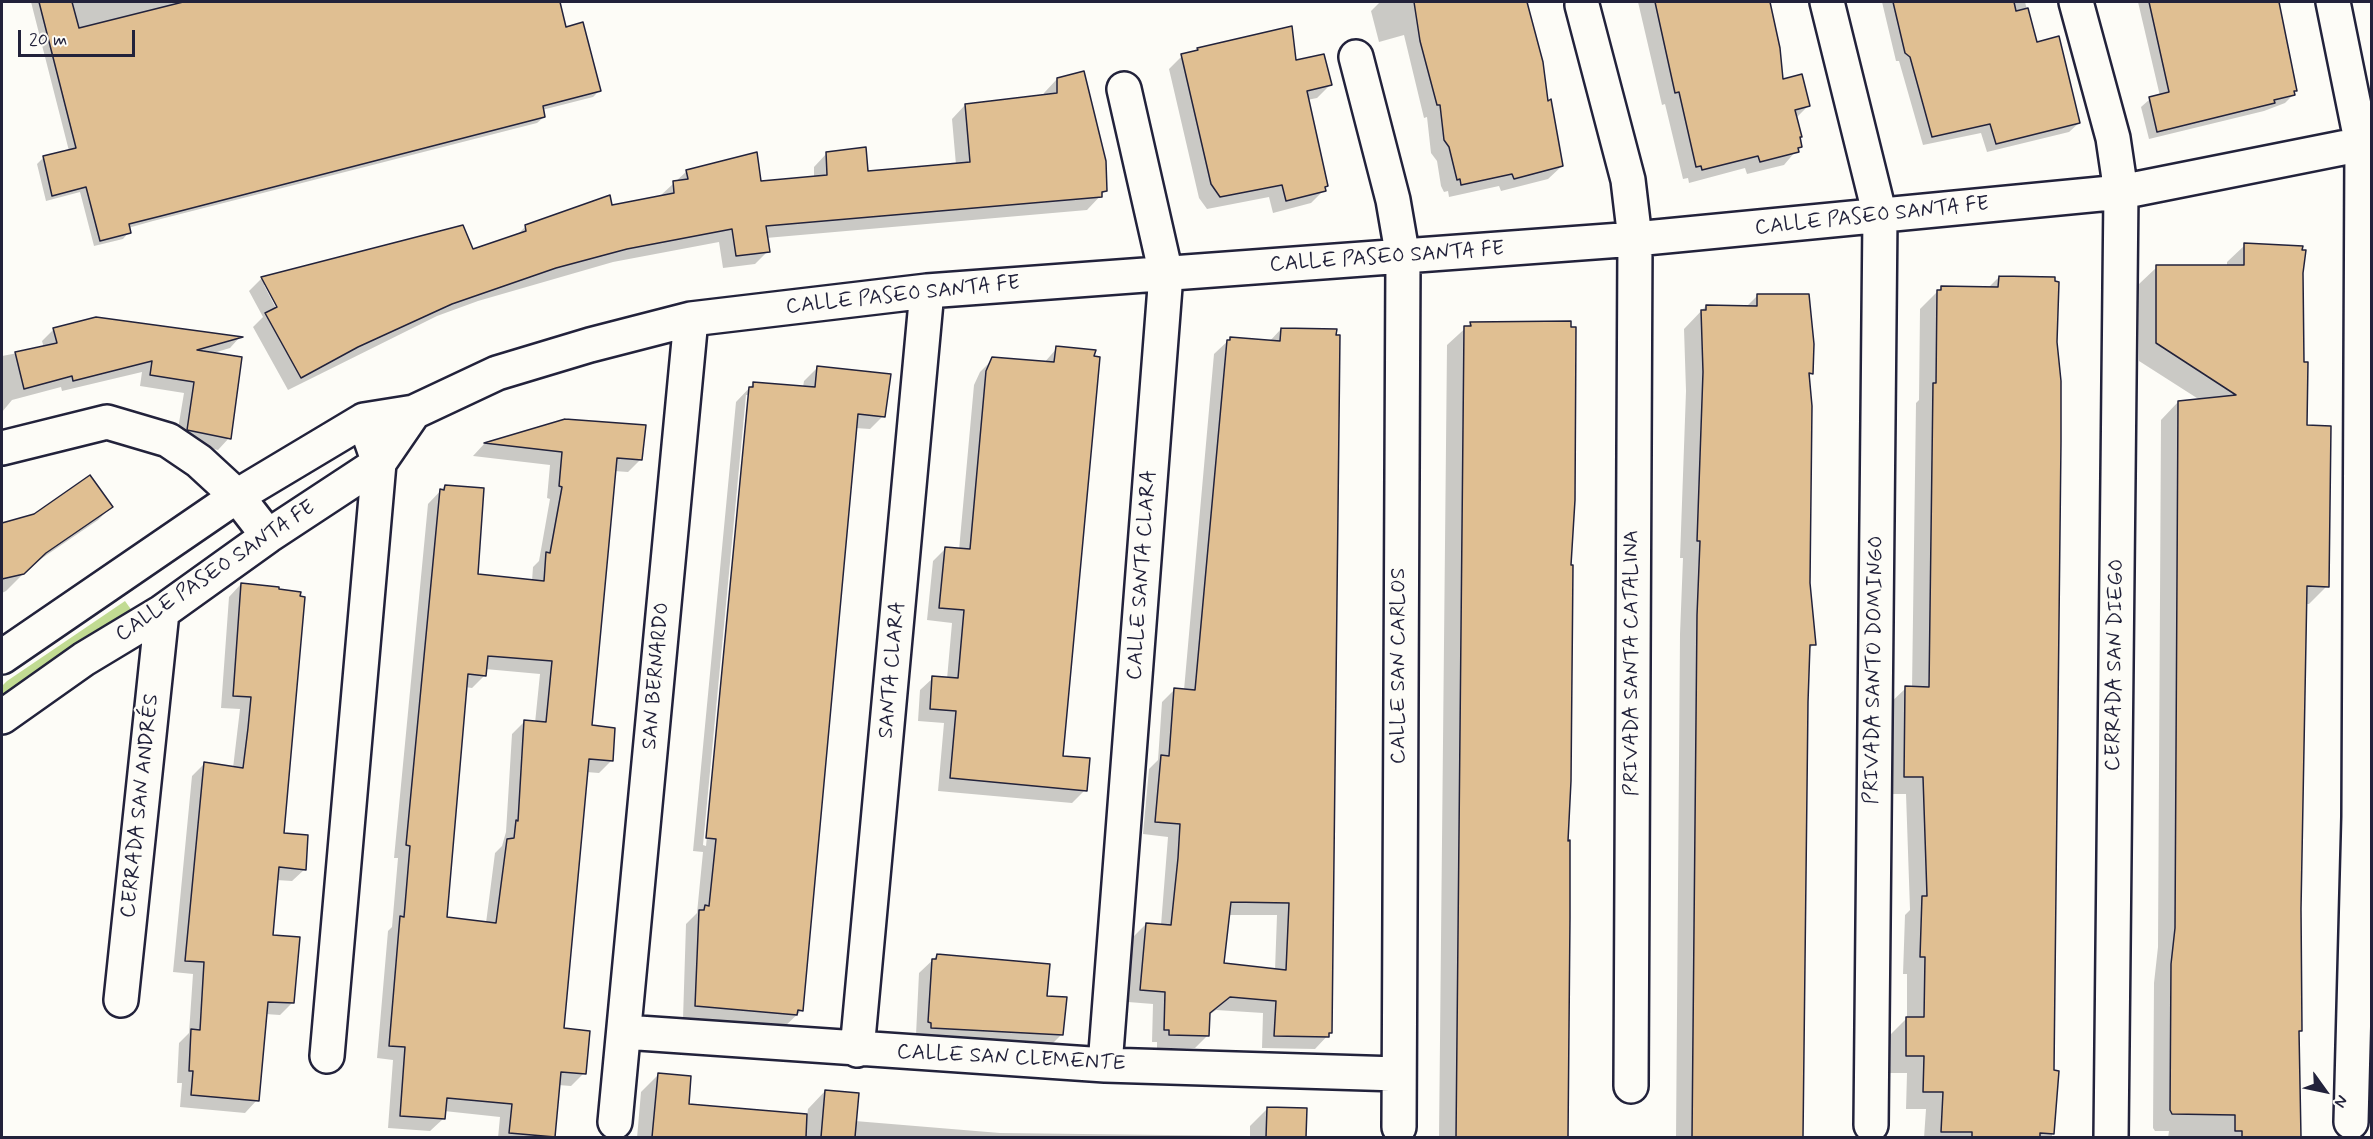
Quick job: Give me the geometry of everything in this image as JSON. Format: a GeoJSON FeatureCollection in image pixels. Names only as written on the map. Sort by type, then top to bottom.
{"type":"FeatureCollection","features":[{"type":"Feature","properties":{"kind":"street","name":"PRIVADA SANTO DOMINGO"},"geometry":{"type":"LineString","coordinates":[[1827,2],[1880,216],[1870,1125]]}},
{"type":"Feature","properties":{"kind":"street","name":"CERRADA SAN DIEGO"},"geometry":{"type":"LineString","coordinates":[[2076,2],[2113,138],[2121,192],[2111,1137]]}},
{"type":"Feature","properties":{"kind":"street"},"geometry":{"type":"LineString","coordinates":[[2333,2],[2367,143],[2365,815],[2351,1122]]}},
{"type":"Feature","properties":{"kind":"street","name":"PRIVADA SANTA CATALINA"},"geometry":{"type":"LineString","coordinates":[[1582,6],[1628,180],[1635,239],[1631,1086]]}},
{"type":"Feature","properties":{"kind":"street","name":"CALLE SAN CARLOS"},"geometry":{"type":"LineString","coordinates":[[1356,57],[1393,200],[1403,258],[1399,1127]]}},
{"type":"Feature","properties":{"kind":"street","name":"CALLE SANTA CLARA"},"geometry":{"type":"LineString","coordinates":[[1105,1065],[1166,274],[1124,89]]}},
{"type":"Feature","properties":{"kind":"street","name":"CALLE PASEO SANTA FE"},"geometry":{"type":"LineString","coordinates":[[2,657],[237,496],[364,420],[414,412],[497,373],[590,345],[691,319],[927,291],[1403,258],[1635,239],[2121,192],[2367,143]]}},
{"type":"Feature","properties":{"kind":"street","name":"SANTA CLARA"},"geometry":{"type":"LineString","coordinates":[[857,1050],[927,291]]}},
{"type":"Feature","properties":{"kind":"street","name":"SAN BERNARDO"},"geometry":{"type":"LineString","coordinates":[[615,1122],[691,319]]}},
{"type":"Feature","properties":{"kind":"street","name":"CALLE PASEO SANTA FE"},"geometry":{"type":"LineString","coordinates":[[2,717],[84,659],[162,612],[268,536],[379,463],[414,412]]}},
{"type":"Feature","properties":{"kind":"street"},"geometry":{"type":"LineString","coordinates":[[327,1056],[379,463],[364,420]]}},
{"type":"Feature","properties":{"kind":"street"},"geometry":{"type":"LineString","coordinates":[[2,448],[107,422],[168,440],[199,461],[237,496],[268,536]]}},
{"type":"Feature","properties":{"kind":"street","name":"CERRADA SAN ANDRÉS"},"geometry":{"type":"LineString","coordinates":[[121,1000],[162,612]]}},
{"type":"Feature","properties":{"kind":"street","name":"CALLE SAN CLEMENTE"},"geometry":{"type":"LineString","coordinates":[[624,1032],[857,1050],[1105,1065],[1398,1074]]}},
{"type":"Feature","properties":{"kind":"green space"},"geometry":{"type":"Polygon","coordinates":[[[125,601],[135,615],[2,700],[2,686],[7,681],[125,601]]]}},
{"type":"Feature","properties":{"kind":"building"},"geometry":{"type":"Polygon","coordinates":[[[39,2],[72,2],[79,28],[183,2],[560,2],[566,27],[583,22],[601,91],[543,106],[545,117],[129,224],[131,233],[100,241],[86,187],[52,196],[43,156],[76,148],[39,2]]]}},
{"type":"Feature","properties":{"kind":"building"},"geometry":{"type":"Polygon","coordinates":[[[1414,2],[1527,2],[1543,62],[1548,101],[1551,99],[1563,166],[1514,179],[1512,174],[1461,185],[1460,179],[1457,180],[1449,147],[1444,140],[1440,105],[1437,105],[1420,41],[1414,2]]]}},
{"type":"Feature","properties":{"kind":"building"},"geometry":{"type":"Polygon","coordinates":[[[1655,2],[1770,2],[1780,48],[1783,79],[1802,74],[1810,106],[1795,110],[1802,137],[1800,137],[1802,147],[1798,148],[1799,152],[1760,162],[1758,156],[1702,170],[1701,166],[1696,167],[1679,92],[1675,93],[1655,2]]]}},
{"type":"Feature","properties":{"kind":"building"},"geometry":{"type":"Polygon","coordinates":[[[1893,2],[2014,2],[2016,11],[2028,8],[2037,42],[2059,36],[2080,123],[1996,144],[1990,124],[1932,137],[1910,57],[1905,53],[1893,2]]]}},
{"type":"Feature","properties":{"kind":"building"},"geometry":{"type":"Polygon","coordinates":[[[2149,2],[2279,2],[2297,91],[2294,91],[2295,95],[2274,100],[2275,103],[2157,132],[2149,97],[2169,92],[2149,2]]]}},
{"type":"Feature","properties":{"kind":"building"},"geometry":{"type":"Polygon","coordinates":[[[1292,26],[1296,60],[1324,54],[1332,85],[1307,91],[1328,186],[1325,187],[1326,191],[1286,201],[1282,185],[1220,197],[1211,184],[1181,54],[1198,50],[1197,48],[1292,26]]]}},
{"type":"Feature","properties":{"kind":"building"},"geometry":{"type":"Polygon","coordinates":[[[1084,71],[1106,161],[1107,191],[1102,192],[1102,197],[766,226],[770,252],[736,256],[732,229],[627,249],[556,268],[452,304],[358,347],[301,378],[265,313],[277,307],[261,277],[463,225],[473,249],[526,231],[525,225],[610,195],[612,205],[674,193],[673,181],[688,179],[686,170],[757,152],[761,181],[827,175],[826,152],[866,147],[868,171],[970,162],[965,104],[1057,93],[1057,78],[1084,71]]]}},
{"type":"Feature","properties":{"kind":"building"},"geometry":{"type":"Polygon","coordinates":[[[2244,243],[2303,246],[2302,250],[2306,250],[2303,273],[2304,362],[2308,362],[2307,425],[2331,426],[2329,587],[2307,586],[2301,909],[2302,1031],[2299,1031],[2301,1137],[2242,1137],[2242,1131],[2235,1131],[2235,1115],[2172,1114],[2170,1110],[2171,964],[2175,928],[2178,401],[2236,395],[2156,343],[2156,265],[2244,265],[2244,243]]]}},
{"type":"Feature","properties":{"kind":"building"},"geometry":{"type":"Polygon","coordinates":[[[1999,276],[2055,277],[2055,281],[2059,282],[2057,342],[2061,381],[2061,442],[2054,1070],[2059,1071],[2054,1134],[2040,1133],[2040,1137],[1972,1137],[1972,1132],[1941,1132],[1943,1092],[1923,1092],[1924,1056],[1906,1056],[1906,1017],[1924,1017],[1925,957],[1920,957],[1922,896],[1927,896],[1923,777],[1904,777],[1905,686],[1929,687],[1933,383],[1936,383],[1937,290],[1941,290],[1941,286],[1998,287],[1999,276]]]}},
{"type":"Feature","properties":{"kind":"building"},"geometry":{"type":"Polygon","coordinates":[[[1757,294],[1809,294],[1814,344],[1813,374],[1809,373],[1812,406],[1810,583],[1816,645],[1810,645],[1808,702],[1803,1137],[1692,1137],[1697,615],[1700,541],[1697,541],[1703,372],[1701,310],[1706,310],[1706,305],[1757,306],[1757,294]]]}},
{"type":"Feature","properties":{"kind":"building"},"geometry":{"type":"Polygon","coordinates":[[[96,317],[243,337],[197,350],[242,357],[231,439],[187,430],[194,382],[150,375],[152,361],[73,381],[72,376],[24,389],[15,352],[57,343],[53,328],[96,317]]]}},
{"type":"Feature","properties":{"kind":"building"},"geometry":{"type":"Polygon","coordinates":[[[1571,321],[1571,327],[1576,327],[1575,500],[1571,565],[1573,565],[1571,781],[1568,841],[1570,840],[1568,1137],[1456,1137],[1464,326],[1471,326],[1470,322],[1571,321]]]}},
{"type":"Feature","properties":{"kind":"building"},"geometry":{"type":"Polygon","coordinates":[[[1281,328],[1337,329],[1336,335],[1340,335],[1332,1033],[1329,1033],[1329,1037],[1274,1036],[1276,1001],[1230,997],[1210,1013],[1209,1036],[1169,1035],[1169,1030],[1164,1030],[1165,992],[1140,990],[1146,923],[1171,925],[1180,824],[1155,822],[1161,755],[1169,756],[1174,688],[1195,690],[1227,340],[1230,340],[1230,337],[1280,341],[1281,328]],[[1231,902],[1224,963],[1286,970],[1289,903],[1231,902]]]}},
{"type":"Feature","properties":{"kind":"building"},"geometry":{"type":"Polygon","coordinates":[[[1056,346],[1096,350],[1094,356],[1100,357],[1063,756],[1090,758],[1087,791],[950,778],[956,711],[930,709],[932,676],[958,678],[964,610],[939,608],[945,547],[970,549],[986,371],[992,357],[1054,362],[1056,346]]]}},
{"type":"Feature","properties":{"kind":"building"},"geometry":{"type":"Polygon","coordinates":[[[817,366],[891,374],[885,417],[858,414],[803,1011],[798,1010],[797,1015],[695,1006],[699,910],[704,910],[705,905],[709,906],[716,839],[706,838],[749,387],[753,387],[753,382],[815,387],[817,366]]]}},
{"type":"Feature","properties":{"kind":"building"},"geometry":{"type":"Polygon","coordinates":[[[565,419],[646,425],[642,460],[617,458],[592,725],[615,728],[613,761],[589,759],[564,1028],[590,1031],[586,1074],[561,1072],[555,1137],[509,1133],[512,1104],[447,1098],[445,1119],[400,1116],[405,1047],[389,1046],[400,916],[404,917],[410,846],[406,845],[440,489],[444,490],[445,485],[484,488],[478,574],[544,581],[546,552],[550,553],[562,487],[559,486],[562,452],[484,443],[565,419]],[[488,656],[486,676],[468,674],[447,917],[496,923],[507,839],[514,838],[516,820],[518,821],[524,720],[546,722],[552,661],[488,656]]]}},
{"type":"Feature","properties":{"kind":"building"},"geometry":{"type":"Polygon","coordinates":[[[90,475],[113,507],[46,553],[24,574],[2,579],[2,523],[34,514],[90,475]]]}},
{"type":"Feature","properties":{"kind":"building"},"geometry":{"type":"Polygon","coordinates":[[[241,583],[279,587],[279,589],[301,592],[300,596],[305,597],[284,833],[308,835],[306,870],[279,867],[273,935],[300,937],[294,1003],[268,1002],[259,1101],[191,1095],[193,1071],[189,1071],[191,1029],[200,1030],[204,962],[185,961],[204,762],[243,768],[251,697],[233,696],[241,583]]]}},
{"type":"Feature","properties":{"kind":"building"},"geometry":{"type":"Polygon","coordinates":[[[937,954],[1050,964],[1047,996],[1067,997],[1063,1035],[931,1028],[931,1023],[928,1022],[932,959],[936,959],[937,954]]]}},
{"type":"Feature","properties":{"kind":"building"},"geometry":{"type":"Polygon","coordinates":[[[658,1073],[691,1076],[689,1104],[807,1114],[806,1137],[652,1137],[658,1073]]]}},
{"type":"Feature","properties":{"kind":"building"},"geometry":{"type":"Polygon","coordinates":[[[825,1090],[859,1093],[855,1137],[821,1137],[825,1090]]]}},
{"type":"Feature","properties":{"kind":"building"},"geometry":{"type":"Polygon","coordinates":[[[1267,1107],[1307,1108],[1306,1137],[1266,1137],[1267,1107]]]}}]}
